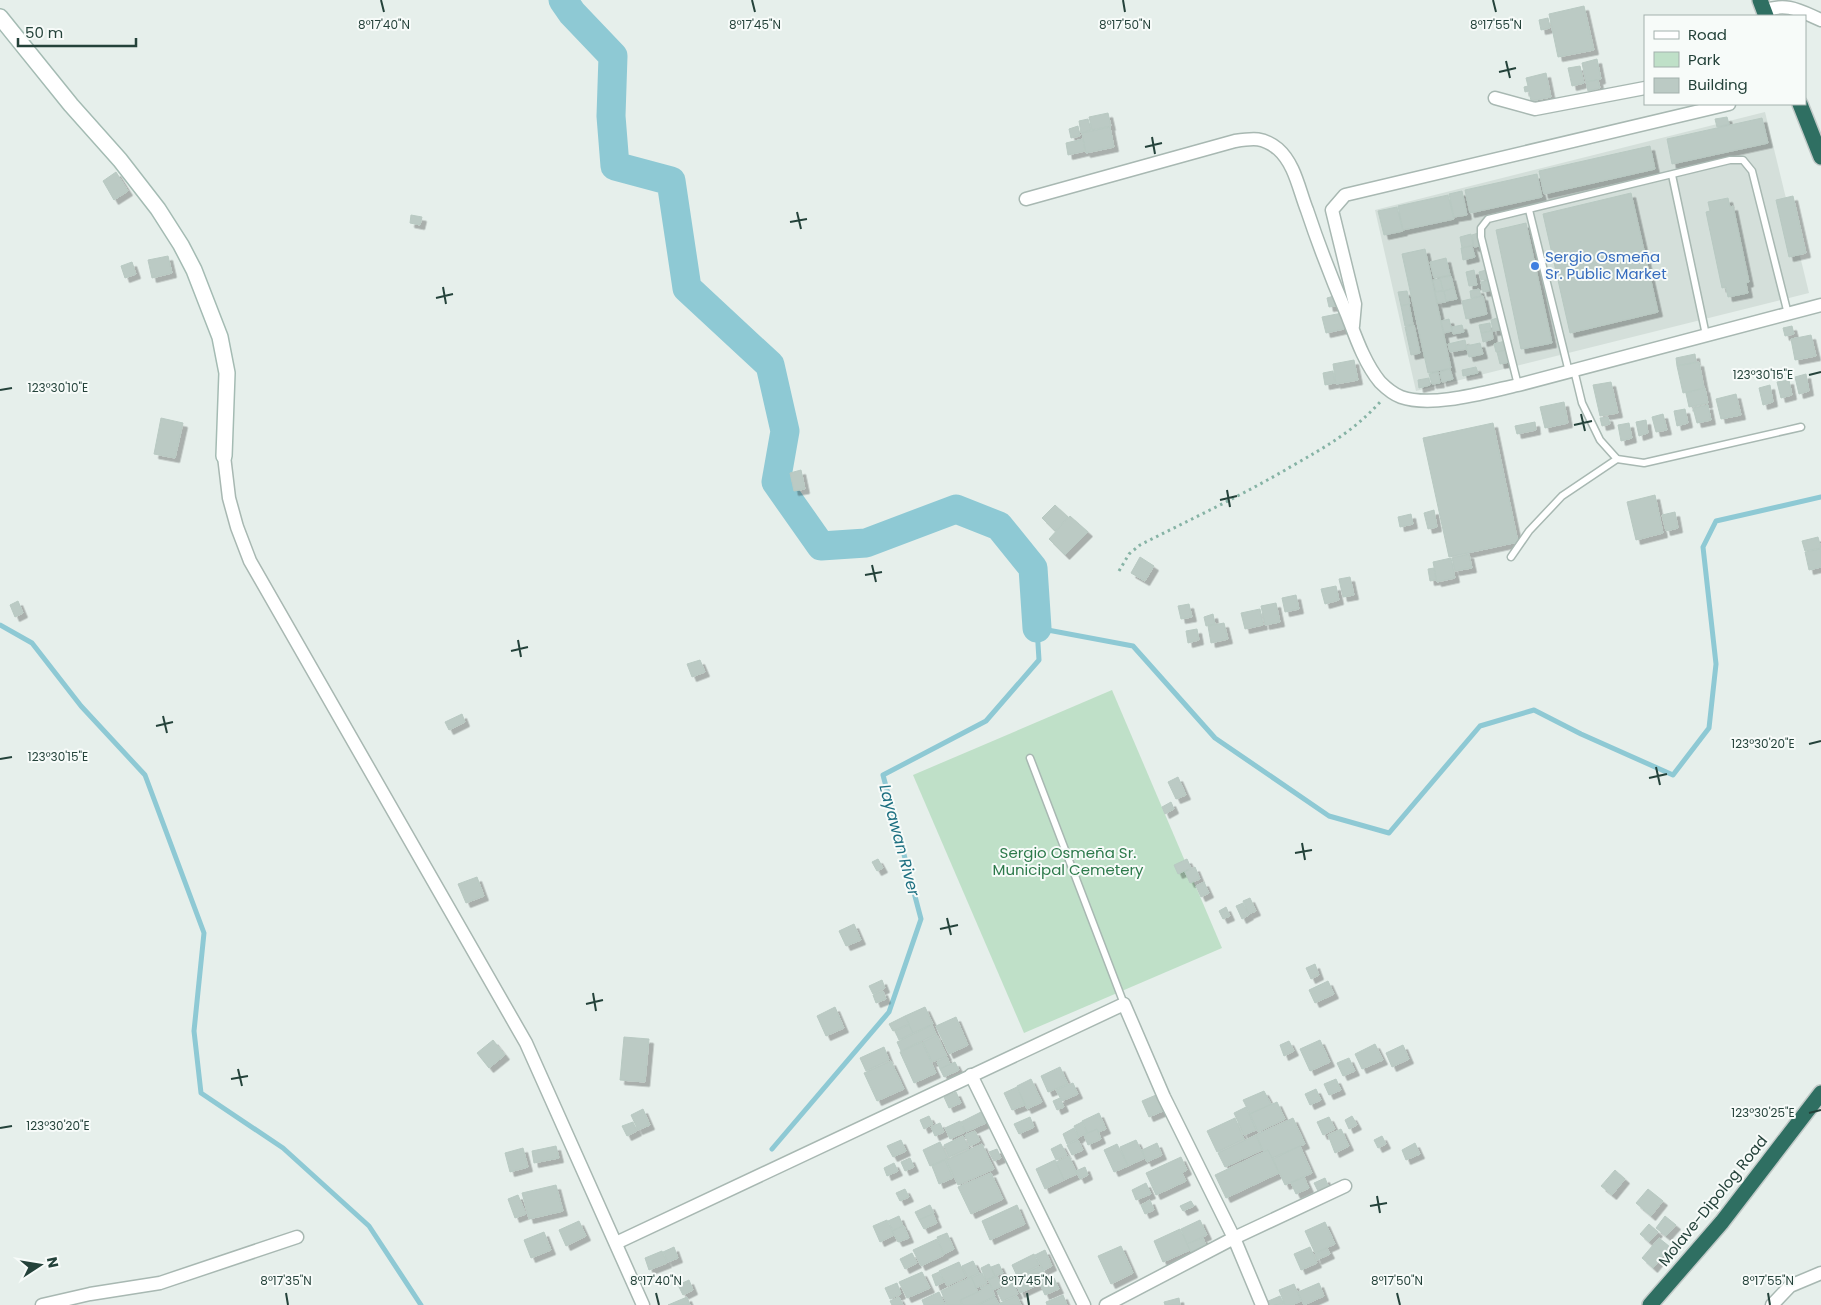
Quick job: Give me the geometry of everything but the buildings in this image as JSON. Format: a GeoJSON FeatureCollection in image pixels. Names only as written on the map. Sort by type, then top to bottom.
{"type":"FeatureCollection","features":[{"type":"Feature","properties":{"kind":"highway"},"geometry":{"type":"LineString","coordinates":[[1800,105],[1821,157]]}},
{"type":"Feature","properties":{"kind":"highway","name":"Molave-Dipolog Road"},"geometry":{"type":"LineString","coordinates":[[1650,1305],[1722,1222],[1821,1093]]}},
{"type":"Feature","properties":{"kind":"street"},"geometry":{"type":"LineString","coordinates":[[1763,9],[1777,6],[1789,8],[1821,20]]}},
{"type":"Feature","properties":{"kind":"street"},"geometry":{"type":"LineString","coordinates":[[0,17],[158,209],[181,245],[194,270],[220,337],[227,373],[224,456],[229,498],[250,561],[526,1043],[643,1305]]}},
{"type":"Feature","properties":{"kind":"street"},"geometry":{"type":"LineString","coordinates":[[1495,98],[1535,109],[1644,88]]}},
{"type":"Feature","properties":{"kind":"street"},"geometry":{"type":"LineString","coordinates":[[1353,330],[1355,304],[1332,210],[1346,196],[1725,105]]}},
{"type":"Feature","properties":{"kind":"street"},"geometry":{"type":"LineString","coordinates":[[1026,199],[1235,141],[1257,138],[1268,142],[1290,162],[1321,252],[1366,359],[1379,381],[1390,391],[1419,402],[1469,396],[1518,385],[1821,305]]}},
{"type":"Feature","properties":{"kind":"street"},"geometry":{"type":"LineString","coordinates":[[616,1243],[1124,1004],[1164,1097],[1234,1238],[1262,1305]]}},
{"type":"Feature","properties":{"kind":"street"},"geometry":{"type":"LineString","coordinates":[[971,1075],[1084,1305]]}},
{"type":"Feature","properties":{"kind":"street"},"geometry":{"type":"LineString","coordinates":[[1106,1305],[1234,1238],[1345,1186]]}},
{"type":"Feature","properties":{"kind":"street"},"geometry":{"type":"LineString","coordinates":[[42,1305],[90,1294],[160,1283],[298,1237]]}},
{"type":"Feature","properties":{"kind":"street"},"geometry":{"type":"LineString","coordinates":[[1772,1305],[1790,1286],[1821,1273]]}},
{"type":"Feature","properties":{"kind":"lane"},"geometry":{"type":"LineString","coordinates":[[1518,385],[1481,237],[1481,228],[1488,219],[1730,160],[1743,160],[1752,172],[1788,314]]}},
{"type":"Feature","properties":{"kind":"lane"},"geometry":{"type":"LineString","coordinates":[[1672,175],[1706,335]]}},
{"type":"Feature","properties":{"kind":"lane"},"geometry":{"type":"LineString","coordinates":[[1529,210],[1582,403],[1600,440],[1617,458],[1644,463],[1801,427]]}},
{"type":"Feature","properties":{"kind":"lane"},"geometry":{"type":"LineString","coordinates":[[1511,557],[1529,531],[1562,496],[1617,458]]}},
{"type":"Feature","properties":{"kind":"lane"},"geometry":{"type":"LineString","coordinates":[[1030,758],[1124,1004]]}},
{"type":"Feature","properties":{"kind":"path"},"geometry":{"type":"LineString","coordinates":[[1119,571],[1129,554],[1140,544],[1267,481],[1350,431],[1390,391]]}},
{"type":"Feature","properties":{"kind":"shaded area","name":"Sergio Osmeña Sr. Public Market"},"geometry":{"type":"Polygon","coordinates":[[[1765,112],[1809,293],[1416,391],[1375,210],[1765,112]]]}},
{"type":"Feature","properties":{"kind":"green space","name":"Sergio Osmeña Sr. Municipal Cemetery"},"geometry":{"type":"Polygon","coordinates":[[[1112,690],[1222,948],[1024,1033],[913,775],[1112,690]]]}},
{"type":"Feature","properties":{"kind":"waterway","name":"Layawan River"},"geometry":{"type":"LineString","coordinates":[[563,0],[572,13],[613,56],[611,116],[615,166],[671,181],[687,288],[770,365],[785,431],[776,482],[821,546],[866,543],[956,509],[999,526],[1033,568],[1037,628]]}},
{"type":"Feature","properties":{"kind":"waterway"},"geometry":{"type":"LineString","coordinates":[[772,1149],[889,1012],[921,919],[883,775],[986,721],[1039,660],[1037,628],[1133,646],[1215,738],[1329,816],[1389,833],[1480,726],[1534,710],[1581,734],[1673,775],[1709,728],[1716,664],[1703,547],[1716,521],[1821,497]]}},
{"type":"Feature","properties":{"kind":"waterway"},"geometry":{"type":"LineString","coordinates":[[0,625],[32,643],[81,706],[145,775],[204,933],[194,1031],[201,1093],[283,1148],[369,1226],[421,1305]]}},
{"type":"Feature","properties":{"kind":"place","name":"Sergio Osmeña Sr. Public Market"},"geometry":{"type":"Point","coordinates":[1535,266]}}]}
